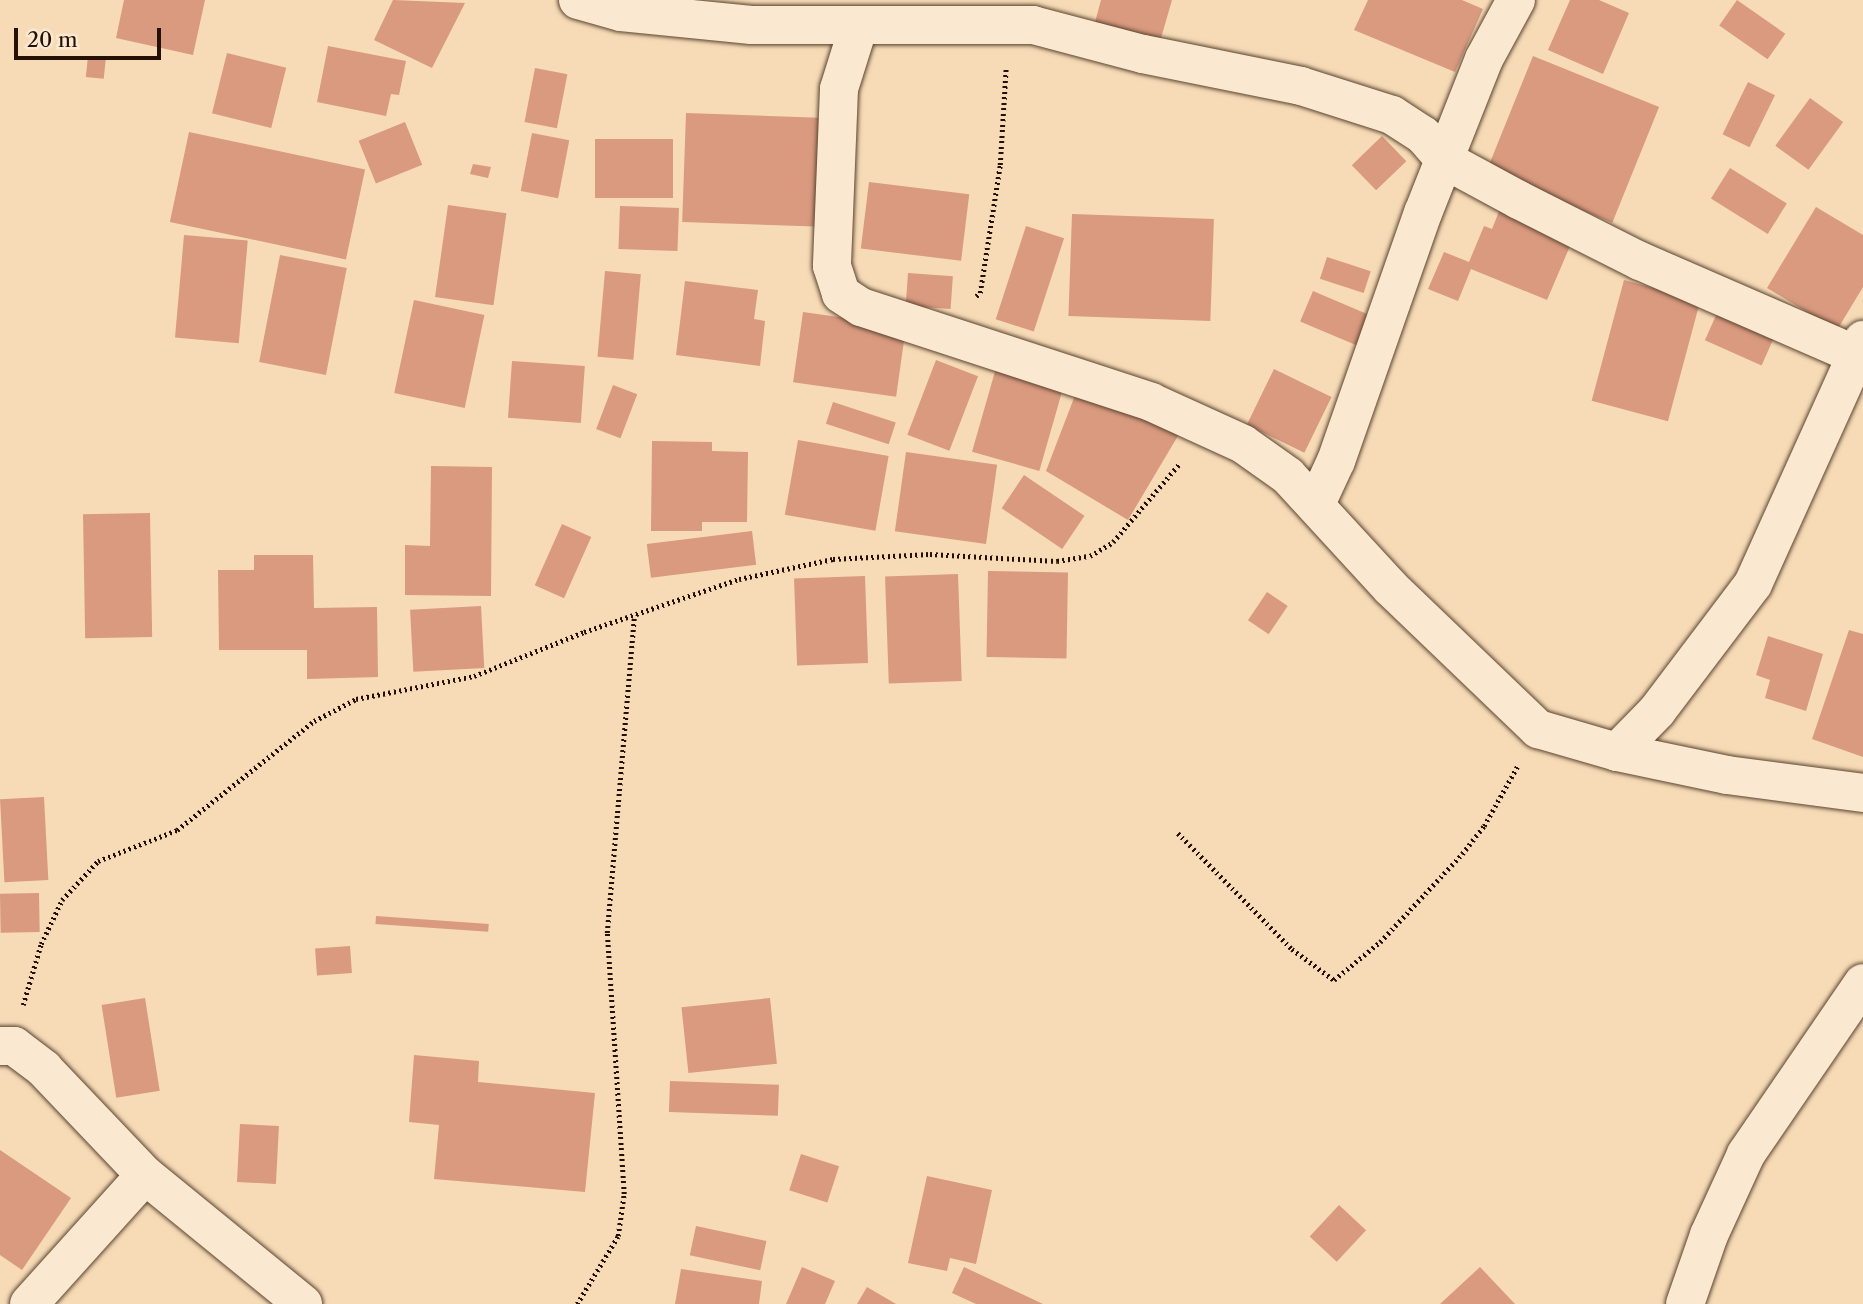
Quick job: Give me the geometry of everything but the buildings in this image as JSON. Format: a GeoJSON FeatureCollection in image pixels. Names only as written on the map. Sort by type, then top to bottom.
{"type":"FeatureCollection","features":[{"type":"Feature","properties":{"kind":"street"},"geometry":{"type":"LineString","coordinates":[[578,0],[621,12],[751,25],[859,25],[1032,17],[1143,54],[1300,86],[1392,115],[1423,135],[1445,160],[1640,261],[1858,347],[1753,583],[1657,712],[1617,752]]}},
{"type":"Feature","properties":{"kind":"street"},"geometry":{"type":"LineString","coordinates":[[1316,504],[1336,461],[1484,60],[1516,0]]}},
{"type":"Feature","properties":{"kind":"street"},"geometry":{"type":"LineString","coordinates":[[859,25],[839,89],[839,174],[832,267],[841,294],[861,307],[1139,398],[1210,428],[1288,476],[1391,588],[1538,729],[1617,752],[1727,775],[1863,793]]}},
{"type":"Feature","properties":{"kind":"street"},"geometry":{"type":"LineString","coordinates":[[1685,1304],[1746,1154],[1863,984]]}},
{"type":"Feature","properties":{"kind":"street"},"geometry":{"type":"LineString","coordinates":[[7,1046],[44,1069],[145,1175],[303,1304]]}},
{"type":"Feature","properties":{"kind":"street"},"geometry":{"type":"LineString","coordinates":[[29,1304],[145,1175]]}},
{"type":"Feature","properties":{"kind":"path"},"geometry":{"type":"LineString","coordinates":[[928,328],[980,293],[1005,115],[1032,17]]}},
{"type":"Feature","properties":{"kind":"path"},"geometry":{"type":"LineString","coordinates":[[7,1046],[41,944],[62,900],[98,861],[177,831],[314,721],[356,699],[474,676],[634,614],[739,579],[833,559],[930,554],[1057,561],[1090,556],[1113,542],[1210,428]]}},
{"type":"Feature","properties":{"kind":"path"},"geometry":{"type":"LineString","coordinates":[[577,1304],[618,1236],[624,1194],[607,933],[634,614]]}},
{"type":"Feature","properties":{"kind":"path"},"geometry":{"type":"LineString","coordinates":[[1178,833],[1292,949],[1334,981],[1380,942],[1462,854],[1484,826],[1538,729]]}}]}
